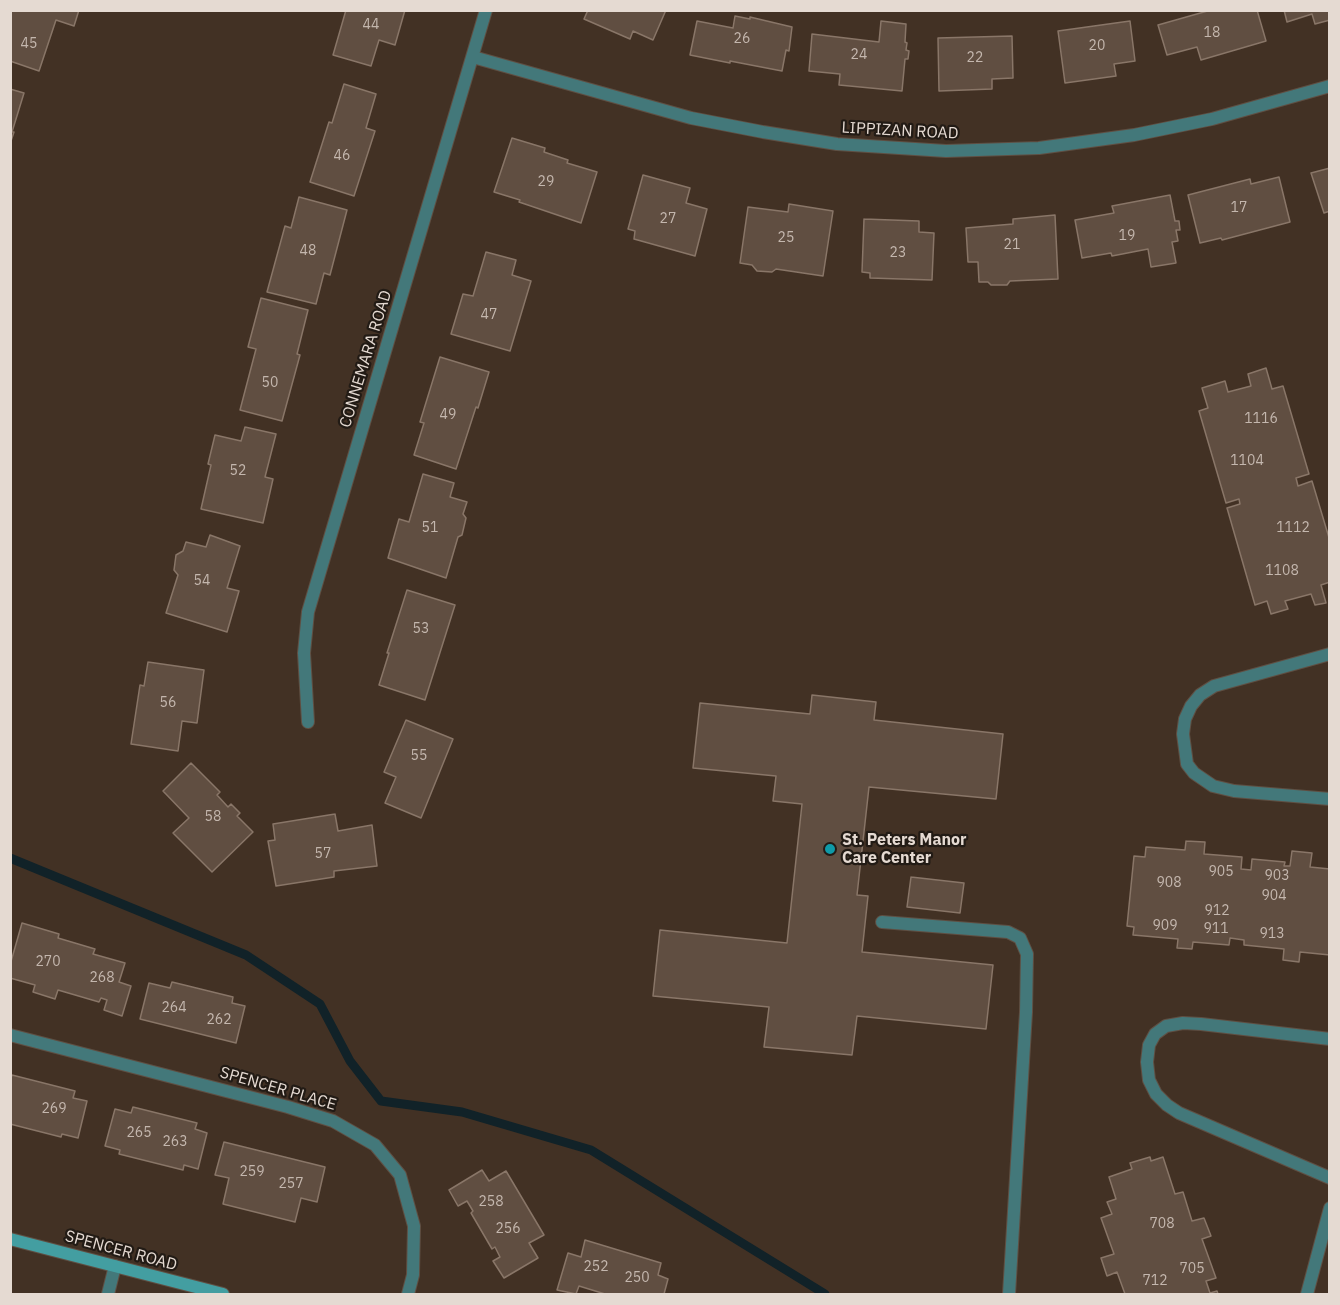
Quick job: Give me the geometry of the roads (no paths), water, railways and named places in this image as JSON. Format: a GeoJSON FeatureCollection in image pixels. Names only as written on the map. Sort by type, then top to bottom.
{"type":"FeatureCollection","features":[{"type":"Feature","properties":{"kind":"main road","name":"SPENCER ROAD"},"geometry":{"type":"LineString","coordinates":[[10,1239],[223,1294]]}},
{"type":"Feature","properties":{"kind":"street","name":"CONNEMARA ROAD"},"geometry":{"type":"LineString","coordinates":[[308,722],[304,653],[308,612],[486,10]]}},
{"type":"Feature","properties":{"kind":"street","name":"LIPPIZAN ROAD"},"geometry":{"type":"LineString","coordinates":[[473,57],[691,118],[837,144],[946,152],[1039,148],[1134,135],[1212,118],[1329,86]]}},
{"type":"Feature","properties":{"kind":"street"},"geometry":{"type":"LineString","coordinates":[[1329,654],[1214,686],[1200,695],[1191,706],[1185,719],[1184,734],[1187,764],[1194,773],[1213,786],[1234,791],[1329,799]]}},
{"type":"Feature","properties":{"kind":"street"},"geometry":{"type":"LineString","coordinates":[[882,922],[1008,932],[1020,938],[1027,954],[1026,1012],[1009,1294]]}},
{"type":"Feature","properties":{"kind":"street"},"geometry":{"type":"LineString","coordinates":[[1329,1040],[1183,1023],[1166,1026],[1155,1034],[1149,1045],[1147,1062],[1149,1080],[1156,1094],[1179,1113],[1329,1178]]}},
{"type":"Feature","properties":{"kind":"street","name":"SPENCER PLACE"},"geometry":{"type":"LineString","coordinates":[[10,1035],[288,1107],[333,1121],[375,1145],[400,1175],[414,1226],[413,1275],[408,1294]]}},
{"type":"Feature","properties":{"kind":"street"},"geometry":{"type":"LineString","coordinates":[[1307,1294],[1329,1208]]}},
{"type":"Feature","properties":{"kind":"street"},"geometry":{"type":"LineString","coordinates":[[108,1294],[116,1266]]}},
{"type":"Feature","properties":{"kind":"waterway"},"geometry":{"type":"LineString","coordinates":[[10,858],[246,955],[320,1004],[350,1061],[381,1101],[462,1112],[591,1150],[825,1294]]}},
{"type":"Feature","properties":{"kind":"place","name":"St. Peters Manor Care Center"},"geometry":{"type":"Point","coordinates":[830,849]}}]}
